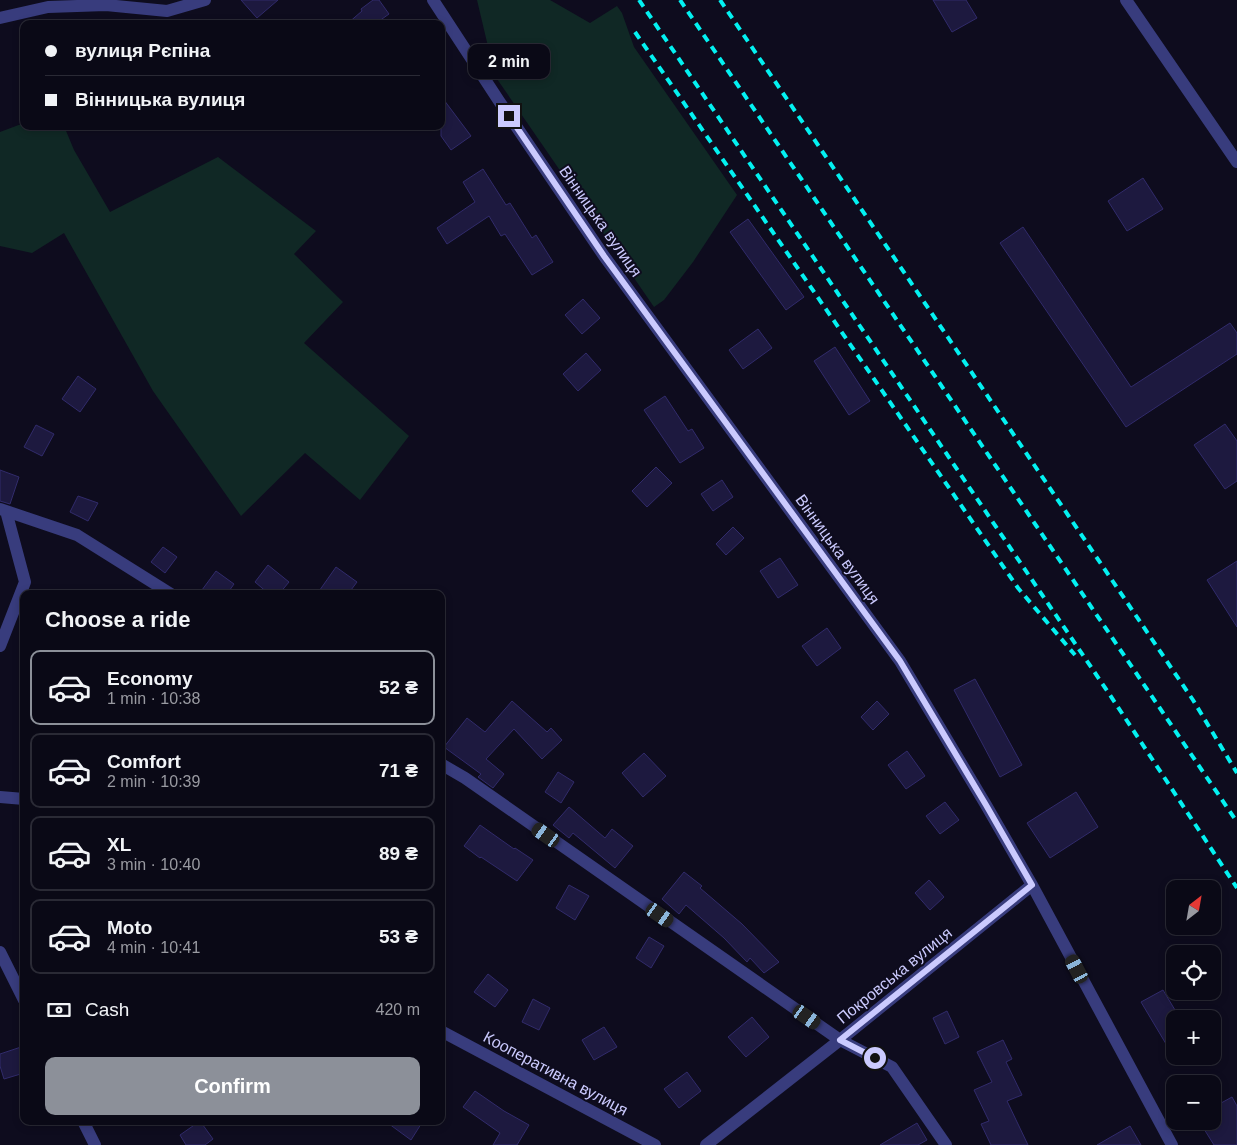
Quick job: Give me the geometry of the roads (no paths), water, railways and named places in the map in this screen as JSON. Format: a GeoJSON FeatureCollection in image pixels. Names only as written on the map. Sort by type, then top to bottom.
{"type":"FeatureCollection","features":[{"type":"Feature","properties":{"kind":"street"},"geometry":{"type":"LineString","coordinates":[[0,18],[48,7],[105,2],[166,11],[204,0]]}},
{"type":"Feature","properties":{"kind":"street","name":"Вінницька вулиця"},"geometry":{"type":"LineString","coordinates":[[433,0],[604,256],[900,661],[1032,885],[1172,1145]]}},
{"type":"Feature","properties":{"kind":"street"},"geometry":{"type":"LineString","coordinates":[[1126,0],[1237,162]]}},
{"type":"Feature","properties":{"kind":"street"},"geometry":{"type":"LineString","coordinates":[[3,510],[77,535],[165,590]]}},
{"type":"Feature","properties":{"kind":"street"},"geometry":{"type":"LineString","coordinates":[[3,510],[25,582],[22,590]]}},
{"type":"Feature","properties":{"kind":"street"},"geometry":{"type":"LineString","coordinates":[[0,646],[20,595]]}},
{"type":"Feature","properties":{"kind":"street"},"geometry":{"type":"LineString","coordinates":[[445,767],[840,1040],[892,1067],[946,1145]]}},
{"type":"Feature","properties":{"kind":"street"},"geometry":{"type":"LineString","coordinates":[[0,797],[20,799]]}},
{"type":"Feature","properties":{"kind":"street","name":"Покровська вулиця"},"geometry":{"type":"LineString","coordinates":[[706,1145],[1032,885]]}},
{"type":"Feature","properties":{"kind":"street"},"geometry":{"type":"LineString","coordinates":[[0,952],[20,992]]}},
{"type":"Feature","properties":{"kind":"street","name":"Кооперативна вулиця"},"geometry":{"type":"LineString","coordinates":[[445,1032],[655,1145]]}},
{"type":"Feature","properties":{"kind":"street"},"geometry":{"type":"LineString","coordinates":[[85,1125],[95,1145]]}},
{"type":"Feature","properties":{"kind":"railway"},"geometry":{"type":"LineString","coordinates":[[639,0],[1110,695],[1237,888]]}},
{"type":"Feature","properties":{"kind":"railway"},"geometry":{"type":"LineString","coordinates":[[680,0],[1237,822]]}},
{"type":"Feature","properties":{"kind":"railway"},"geometry":{"type":"LineString","coordinates":[[720,0],[1193,700],[1237,773]]}},
{"type":"Feature","properties":{"kind":"railway"},"geometry":{"type":"LineString","coordinates":[[635,32],[1018,588],[1075,655]]}}]}
